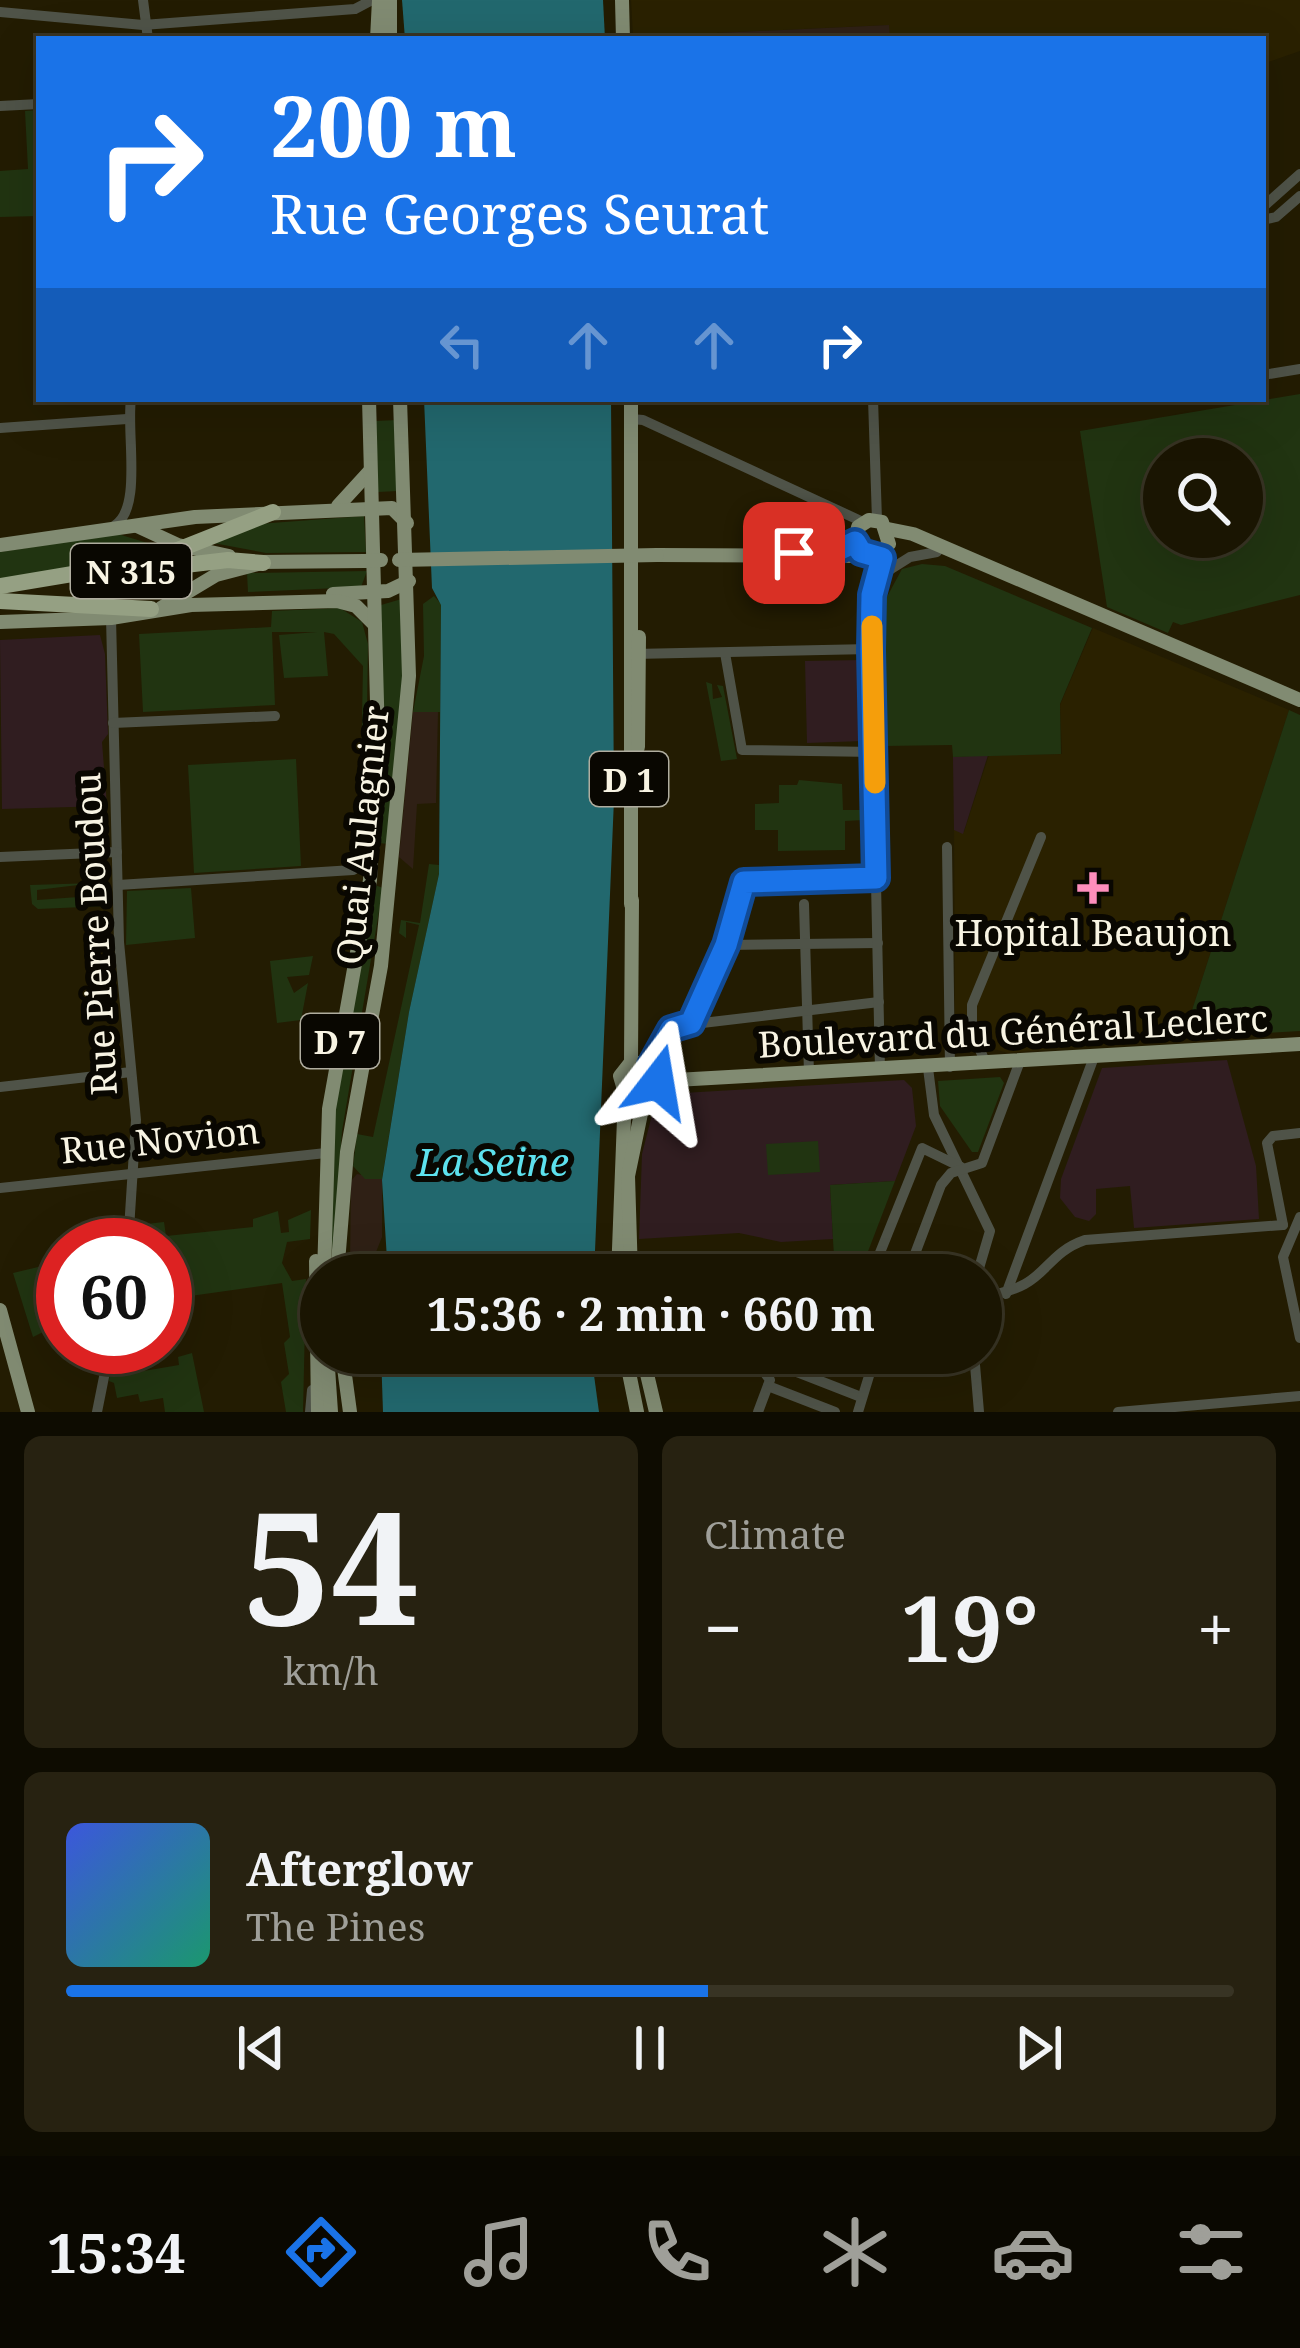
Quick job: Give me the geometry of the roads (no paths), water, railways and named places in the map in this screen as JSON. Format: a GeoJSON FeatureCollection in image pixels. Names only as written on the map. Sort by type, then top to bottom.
{"type":"FeatureCollection","features":[{"type":"Feature","properties":{"kind":"highway"},"geometry":{"type":"LineString","coordinates":[[0,592],[117,568],[273,512]]}},
{"type":"Feature","properties":{"kind":"highway","name":"N 315"},"geometry":{"type":"LineString","coordinates":[[0,592],[216,561],[263,563]]}},
{"type":"Feature","properties":{"kind":"highway"},"geometry":{"type":"LineString","coordinates":[[0,592],[156,609]]}},
{"type":"Feature","properties":{"kind":"main road"},"geometry":{"type":"LineString","coordinates":[[375,0],[381,36]]}},
{"type":"Feature","properties":{"kind":"main road"},"geometry":{"type":"LineString","coordinates":[[381,36],[390,0]]}},
{"type":"Feature","properties":{"kind":"main road"},"geometry":{"type":"LineString","coordinates":[[622,0],[623,36]]}},
{"type":"Feature","properties":{"kind":"main road"},"geometry":{"type":"LineString","coordinates":[[369,402],[384,418],[400,404]]}},
{"type":"Feature","properties":{"kind":"main road","name":"Quai Aulagnier"},"geometry":{"type":"LineString","coordinates":[[318,1254],[334,1073],[370,880],[378,740],[369,402]]}},
{"type":"Feature","properties":{"kind":"main road","name":"D 1"},"geometry":{"type":"LineString","coordinates":[[631,402],[636,654],[636,850],[631,904]]}},
{"type":"Feature","properties":{"kind":"main road","name":"Quai Aulagnier"},"geometry":{"type":"LineString","coordinates":[[339,1254],[347,1152],[381,966],[411,646],[400,404]]}},
{"type":"Feature","properties":{"kind":"main road"},"geometry":{"type":"LineString","coordinates":[[337,507],[370,471]]}},
{"type":"Feature","properties":{"kind":"main road"},"geometry":{"type":"LineString","coordinates":[[0,545],[111,527],[337,507],[392,508],[406,523]]}},
{"type":"Feature","properties":{"kind":"main road"},"geometry":{"type":"LineString","coordinates":[[132,526],[185,547],[263,563],[834,552],[858,547],[879,534],[913,534],[1300,700]]}},
{"type":"Feature","properties":{"kind":"main road"},"geometry":{"type":"LineString","coordinates":[[858,547],[879,534],[976,564]]}},
{"type":"Feature","properties":{"kind":"main road"},"geometry":{"type":"LineString","coordinates":[[156,609],[217,575],[263,563]]}},
{"type":"Feature","properties":{"kind":"main road"},"geometry":{"type":"LineString","coordinates":[[2,621],[111,618],[156,609],[374,593],[409,581]]}},
{"type":"Feature","properties":{"kind":"main road"},"geometry":{"type":"LineString","coordinates":[[233,603],[344,602],[375,625]]}},
{"type":"Feature","properties":{"kind":"main road","name":"D 1"},"geometry":{"type":"LineString","coordinates":[[631,904],[636,654]]}},
{"type":"Feature","properties":{"kind":"main road"},"geometry":{"type":"LineString","coordinates":[[370,880],[385,880],[390,869],[371,858]]}},
{"type":"Feature","properties":{"kind":"main road"},"geometry":{"type":"LineString","coordinates":[[619,1254],[625,1093],[620,1076],[631,1062],[631,904]]}},
{"type":"Feature","properties":{"kind":"main road","name":"Boulevard du Général Leclerc"},"geometry":{"type":"LineString","coordinates":[[658,1082],[1300,1043]]}},
{"type":"Feature","properties":{"kind":"main road"},"geometry":{"type":"LineString","coordinates":[[630,1254],[628,1176],[644,1099],[658,1082],[651,1065],[631,1062]]}},
{"type":"Feature","properties":{"kind":"main road"},"geometry":{"type":"LineString","coordinates":[[625,1093],[644,1099]]}},
{"type":"Feature","properties":{"kind":"main road","name":"Quai Aulagnier"},"geometry":{"type":"LineString","coordinates":[[323,1203],[324,1254]]}},
{"type":"Feature","properties":{"kind":"main road"},"geometry":{"type":"LineString","coordinates":[[1,1318],[28,1412]]}},
{"type":"Feature","properties":{"kind":"main road","name":"Quai Aulagnier"},"geometry":{"type":"LineString","coordinates":[[314,1412],[325,1374]]}},
{"type":"Feature","properties":{"kind":"main road","name":"Quai Aulagnier"},"geometry":{"type":"LineString","coordinates":[[332,1374],[336,1412]]}},
{"type":"Feature","properties":{"kind":"main road"},"geometry":{"type":"LineString","coordinates":[[337,1374],[350,1412]]}},
{"type":"Feature","properties":{"kind":"main road"},"geometry":{"type":"LineString","coordinates":[[629,1374],[637,1412]]}},
{"type":"Feature","properties":{"kind":"main road"},"geometry":{"type":"LineString","coordinates":[[647,1374],[656,1412]]}},
{"type":"Feature","properties":{"kind":"street"},"geometry":{"type":"LineString","coordinates":[[143,0],[147,36]]}},
{"type":"Feature","properties":{"kind":"street"},"geometry":{"type":"LineString","coordinates":[[0,12],[143,25],[355,9],[375,0]]}},
{"type":"Feature","properties":{"kind":"street"},"geometry":{"type":"LineString","coordinates":[[355,9],[369,18],[380,36]]}},
{"type":"Feature","properties":{"kind":"street"},"geometry":{"type":"LineString","coordinates":[[0,106],[36,104]]}},
{"type":"Feature","properties":{"kind":"street"},"geometry":{"type":"LineString","coordinates":[[1266,203],[1300,174]]}},
{"type":"Feature","properties":{"kind":"street"},"geometry":{"type":"LineString","coordinates":[[1266,219],[1276,217],[1300,196]]}},
{"type":"Feature","properties":{"kind":"street"},"geometry":{"type":"LineString","coordinates":[[1266,375],[1300,369]]}},
{"type":"Feature","properties":{"kind":"street"},"geometry":{"type":"LineString","coordinates":[[111,527],[126,518],[132,495],[130,402]]}},
{"type":"Feature","properties":{"kind":"street"},"geometry":{"type":"LineString","coordinates":[[872,402],[880,577],[872,595],[871,650],[880,1070]]}},
{"type":"Feature","properties":{"kind":"street"},"geometry":{"type":"LineString","coordinates":[[0,428],[127,419]]}},
{"type":"Feature","properties":{"kind":"street"},"geometry":{"type":"LineString","coordinates":[[631,424],[667,434],[879,534]]}},
{"type":"Feature","properties":{"kind":"street"},"geometry":{"type":"LineString","coordinates":[[132,495],[143,514],[158,522]]}},
{"type":"Feature","properties":{"kind":"street"},"geometry":{"type":"LineString","coordinates":[[880,577],[910,557],[937,552]]}},
{"type":"Feature","properties":{"kind":"street","name":"Rue Pierre Boudou"},"geometry":{"type":"LineString","coordinates":[[111,618],[118,885],[135,1173],[131,1218]]}},
{"type":"Feature","properties":{"kind":"street"},"geometry":{"type":"LineString","coordinates":[[636,654],[871,650]]}},
{"type":"Feature","properties":{"kind":"street"},"geometry":{"type":"LineString","coordinates":[[725,653],[742,751],[875,752]]}},
{"type":"Feature","properties":{"kind":"street"},"geometry":{"type":"LineString","coordinates":[[113,723],[275,716]]}},
{"type":"Feature","properties":{"kind":"street"},"geometry":{"type":"LineString","coordinates":[[986,1064],[972,1031],[972,1005],[1041,837]]}},
{"type":"Feature","properties":{"kind":"street"},"geometry":{"type":"LineString","coordinates":[[947,847],[950,1067]]}},
{"type":"Feature","properties":{"kind":"street"},"geometry":{"type":"LineString","coordinates":[[0,857],[117,852]]}},
{"type":"Feature","properties":{"kind":"street"},"geometry":{"type":"LineString","coordinates":[[118,885],[353,870],[371,858]]}},
{"type":"Feature","properties":{"kind":"street"},"geometry":{"type":"LineString","coordinates":[[353,870],[370,880]]}},
{"type":"Feature","properties":{"kind":"street"},"geometry":{"type":"LineString","coordinates":[[702,1015],[744,882],[804,891],[876,878]]}},
{"type":"Feature","properties":{"kind":"street"},"geometry":{"type":"LineString","coordinates":[[804,891],[809,1073]]}},
{"type":"Feature","properties":{"kind":"street"},"geometry":{"type":"LineString","coordinates":[[726,945],[878,943]]}},
{"type":"Feature","properties":{"kind":"street"},"geometry":{"type":"LineString","coordinates":[[651,1065],[671,1029],[702,1015],[879,1002]]}},
{"type":"Feature","properties":{"kind":"street"},"geometry":{"type":"LineString","coordinates":[[950,1023],[972,1005]]}},
{"type":"Feature","properties":{"kind":"street"},"geometry":{"type":"LineString","coordinates":[[950,1023],[972,1031]]}},
{"type":"Feature","properties":{"kind":"street"},"geometry":{"type":"LineString","coordinates":[[1006,1294],[1094,1057]]}},
{"type":"Feature","properties":{"kind":"street"},"geometry":{"type":"LineString","coordinates":[[915,1254],[941,1185],[951,1173],[982,1163],[1020,1061]]}},
{"type":"Feature","properties":{"kind":"street"},"geometry":{"type":"LineString","coordinates":[[928,1068],[934,1115],[990,1231],[983,1254]]}},
{"type":"Feature","properties":{"kind":"street"},"geometry":{"type":"LineString","coordinates":[[0,1088],[131,1072]]}},
{"type":"Feature","properties":{"kind":"street"},"geometry":{"type":"LineString","coordinates":[[1292,1231],[1268,1139],[1300,1133]]}},
{"type":"Feature","properties":{"kind":"street"},"geometry":{"type":"LineString","coordinates":[[879,1254],[922,1148],[964,1169]]}},
{"type":"Feature","properties":{"kind":"street","name":"Rue Novion"},"geometry":{"type":"LineString","coordinates":[[0,1188],[326,1153]]}},
{"type":"Feature","properties":{"kind":"street"},"geometry":{"type":"LineString","coordinates":[[1300,1217],[1283,1257],[1296,1294],[1300,1338]]}},
{"type":"Feature","properties":{"kind":"street"},"geometry":{"type":"LineString","coordinates":[[1002,1294],[1036,1281],[1072,1244],[1084,1240],[1292,1231]]}},
{"type":"Feature","properties":{"kind":"street"},"geometry":{"type":"LineString","coordinates":[[97,1412],[105,1374]]}},
{"type":"Feature","properties":{"kind":"street"},"geometry":{"type":"LineString","coordinates":[[758,1412],[767,1374]]}},
{"type":"Feature","properties":{"kind":"street"},"geometry":{"type":"LineString","coordinates":[[801,1374],[861,1397]]}},
{"type":"Feature","properties":{"kind":"street"},"geometry":{"type":"LineString","coordinates":[[858,1412],[869,1374]]}},
{"type":"Feature","properties":{"kind":"street"},"geometry":{"type":"LineString","coordinates":[[976,1374],[979,1412]]}},
{"type":"Feature","properties":{"kind":"street"},"geometry":{"type":"LineString","coordinates":[[768,1386],[835,1412]]}},
{"type":"Feature","properties":{"kind":"street"},"geometry":{"type":"LineString","coordinates":[[1118,1412],[1300,1396]]}},
{"type":"Feature","properties":{"kind":"water"},"geometry":{"type":"Polygon","coordinates":[[[402,0],[603,0],[605,36],[405,36],[402,0]]]}},
{"type":"Feature","properties":{"kind":"water","name":"La Seine"},"geometry":{"type":"Polygon","coordinates":[[[424,402],[611,402],[614,799],[595,1254],[387,1254],[382,1180],[409,1012],[439,874],[441,605],[432,588],[424,402]]]}},
{"type":"Feature","properties":{"kind":"water"},"geometry":{"type":"Polygon","coordinates":[[[382,1374],[594,1374],[599,1412],[383,1412],[382,1374]]]}},
{"type":"Feature","properties":{"kind":"place","name":"Hopital Beaujon"},"geometry":{"type":"Point","coordinates":[1093,888]}}]}
